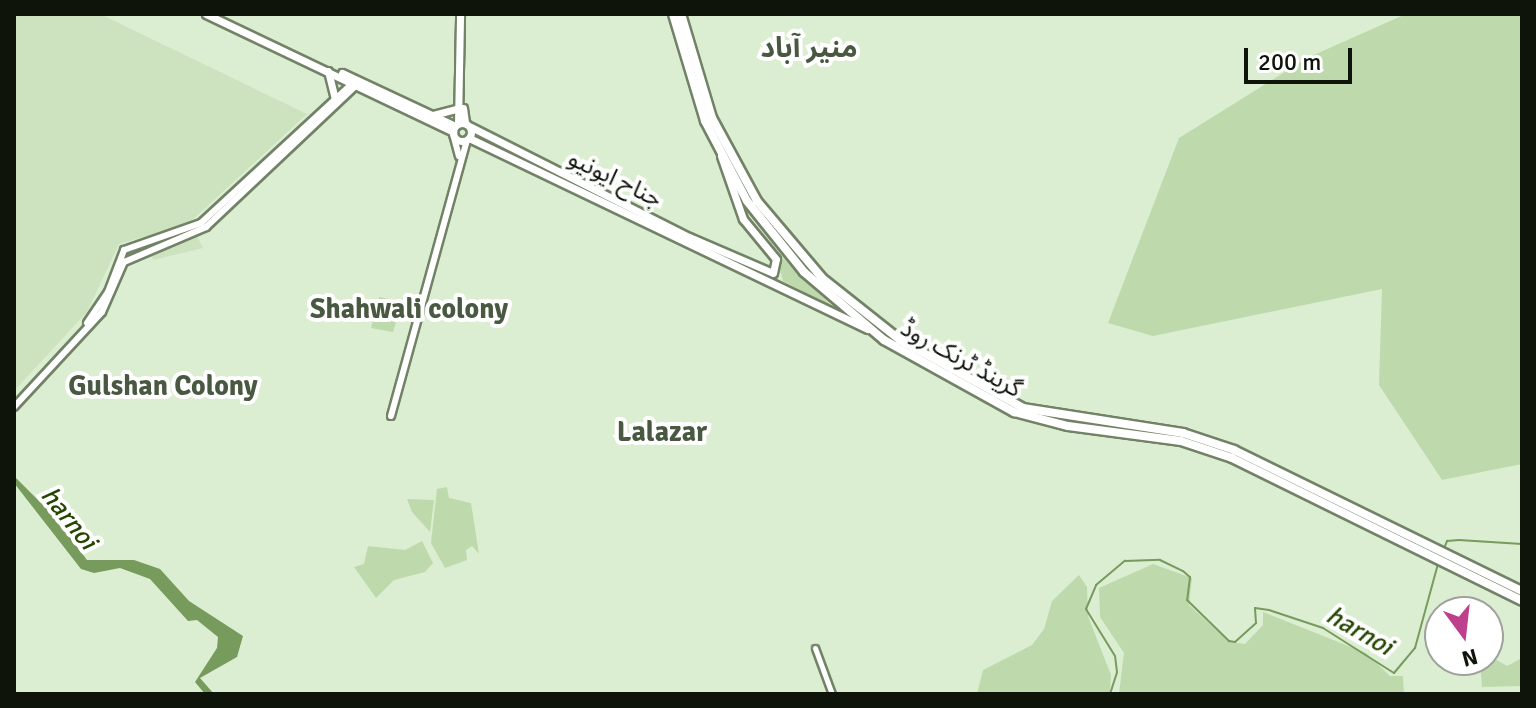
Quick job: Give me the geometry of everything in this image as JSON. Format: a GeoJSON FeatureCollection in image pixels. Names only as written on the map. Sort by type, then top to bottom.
{"type":"FeatureCollection","features":[{"type":"Feature","properties":{"kind":"highway","name":"گرینڈ ٹرنک روڈ"},"geometry":{"type":"LineString","coordinates":[[673,14],[721,156],[776,241],[868,329],[971,392],[1014,412],[1068,426],[1182,437]]}},
{"type":"Feature","properties":{"kind":"highway","name":"گرینڈ ٹرنک روڈ"},"geometry":{"type":"LineString","coordinates":[[681,14],[709,119],[742,178],[790,244],[849,303],[900,340],[1023,408],[1182,437],[1234,450],[1522,601]]}},
{"type":"Feature","properties":{"kind":"highway","name":"گرینڈ ٹرنک روڈ"},"geometry":{"type":"LineString","coordinates":[[1463,568],[1522,591]]}},
{"type":"Feature","properties":{"kind":"main road","name":"جناح ایونیو"},"geometry":{"type":"LineString","coordinates":[[206,14],[459,127],[687,239]]}},
{"type":"Feature","properties":{"kind":"main road","name":"جناح ایونیو"},"geometry":{"type":"LineString","coordinates":[[217,14],[459,127],[468,139],[744,266],[868,329]]}},
{"type":"Feature","properties":{"kind":"main road"},"geometry":{"type":"LineString","coordinates":[[459,156],[462,14]]}},
{"type":"Feature","properties":{"kind":"main road"},"geometry":{"type":"LineString","coordinates":[[391,416],[459,156],[468,139],[459,127],[462,14]]}},
{"type":"Feature","properties":{"kind":"main road"},"geometry":{"type":"LineString","coordinates":[[328,71],[335,99]]}},
{"type":"Feature","properties":{"kind":"main road"},"geometry":{"type":"LineString","coordinates":[[14,404],[102,312],[124,250],[201,223],[357,82]]}},
{"type":"Feature","properties":{"kind":"main road"},"geometry":{"type":"LineString","coordinates":[[121,264],[206,227],[357,82]]}},
{"type":"Feature","properties":{"kind":"main road"},"geometry":{"type":"LineString","coordinates":[[431,115],[459,108]]}},
{"type":"Feature","properties":{"kind":"main road"},"geometry":{"type":"LineString","coordinates":[[721,156],[743,219],[772,250],[778,267],[770,273],[744,266]]}},
{"type":"Feature","properties":{"kind":"street"},"geometry":{"type":"LineString","coordinates":[[815,648],[832,694]]}},
{"type":"Feature","properties":{"kind":"shaded area"},"geometry":{"type":"Polygon","coordinates":[[[14,14],[100,14],[307,114],[188,224],[119,244],[87,312],[14,391],[14,14]]]}},
{"type":"Feature","properties":{"kind":"shaded area"},"geometry":{"type":"Polygon","coordinates":[[[1406,14],[1522,14],[1522,464],[1442,480],[1379,385],[1382,289],[1153,336],[1108,323],[1179,138],[1307,58],[1406,14]]]}},
{"type":"Feature","properties":{"kind":"shaded area"},"geometry":{"type":"Polygon","coordinates":[[[197,236],[203,248],[153,260],[151,252],[197,236]]]}},
{"type":"Feature","properties":{"kind":"shaded area"},"geometry":{"type":"Polygon","coordinates":[[[774,248],[796,272],[833,307],[783,281],[774,248]]]}},
{"type":"Feature","properties":{"kind":"shaded area"},"geometry":{"type":"Polygon","coordinates":[[[379,297],[402,302],[393,332],[371,328],[379,297]]]}},
{"type":"Feature","properties":{"kind":"shaded area"},"geometry":{"type":"Polygon","coordinates":[[[14,476],[55,517],[87,560],[134,560],[160,569],[189,601],[243,636],[237,657],[200,678],[214,694],[205,694],[195,682],[217,648],[218,637],[197,620],[188,621],[150,579],[120,568],[94,573],[81,569],[14,483],[14,476]]]}},
{"type":"Feature","properties":{"kind":"shaded area"},"geometry":{"type":"Polygon","coordinates":[[[447,487],[449,498],[471,503],[479,554],[472,546],[466,550],[467,560],[445,568],[431,543],[437,489],[447,487]]]}},
{"type":"Feature","properties":{"kind":"shaded area"},"geometry":{"type":"Polygon","coordinates":[[[407,499],[434,500],[430,532],[412,512],[407,499]]]}},
{"type":"Feature","properties":{"kind":"shaded area"},"geometry":{"type":"Polygon","coordinates":[[[422,541],[433,563],[425,572],[394,580],[376,598],[354,567],[364,564],[368,546],[405,550],[422,541]]]}},
{"type":"Feature","properties":{"kind":"shaded area"},"geometry":{"type":"Polygon","coordinates":[[[1153,564],[1192,578],[1189,605],[1229,642],[1245,644],[1263,625],[1263,612],[1366,653],[1390,676],[1403,676],[1404,694],[1119,694],[1124,653],[1100,617],[1099,588],[1153,564]]]}},
{"type":"Feature","properties":{"kind":"shaded area"},"geometry":{"type":"Polygon","coordinates":[[[1079,575],[1087,587],[1088,616],[1111,675],[1110,694],[977,694],[983,670],[1032,645],[1044,629],[1052,601],[1079,575]]]}},
{"type":"Feature","properties":{"kind":"shaded area"},"geometry":{"type":"Polygon","coordinates":[[[1522,658],[1522,686],[1482,687],[1481,676],[1504,676],[1504,664],[1507,666],[1522,658]]]}},
{"type":"Feature","properties":{"kind":"waterway","name":"harnoi"},"geometry":{"type":"LineString","coordinates":[[1443,551],[1447,541],[1522,544]]}},
{"type":"Feature","properties":{"kind":"waterway","name":"harnoi"},"geometry":{"type":"LineString","coordinates":[[1110,694],[1117,672],[1115,656],[1086,609],[1096,585],[1125,561],[1160,560],[1183,571],[1190,577],[1187,600],[1229,641],[1235,642],[1256,623],[1255,608],[1269,610],[1323,628],[1394,673],[1415,648],[1438,564]]}},
{"type":"Feature","properties":{"kind":"district","name":"منیر آباد"},"geometry":{"type":"Point","coordinates":[809,48]}},
{"type":"Feature","properties":{"kind":"district","name":"Shahwali colony"},"geometry":{"type":"Point","coordinates":[409,309]}},
{"type":"Feature","properties":{"kind":"district","name":"Gulshan Colony"},"geometry":{"type":"Point","coordinates":[163,386]}},
{"type":"Feature","properties":{"kind":"district","name":"Lalazar"},"geometry":{"type":"Point","coordinates":[662,432]}}]}
